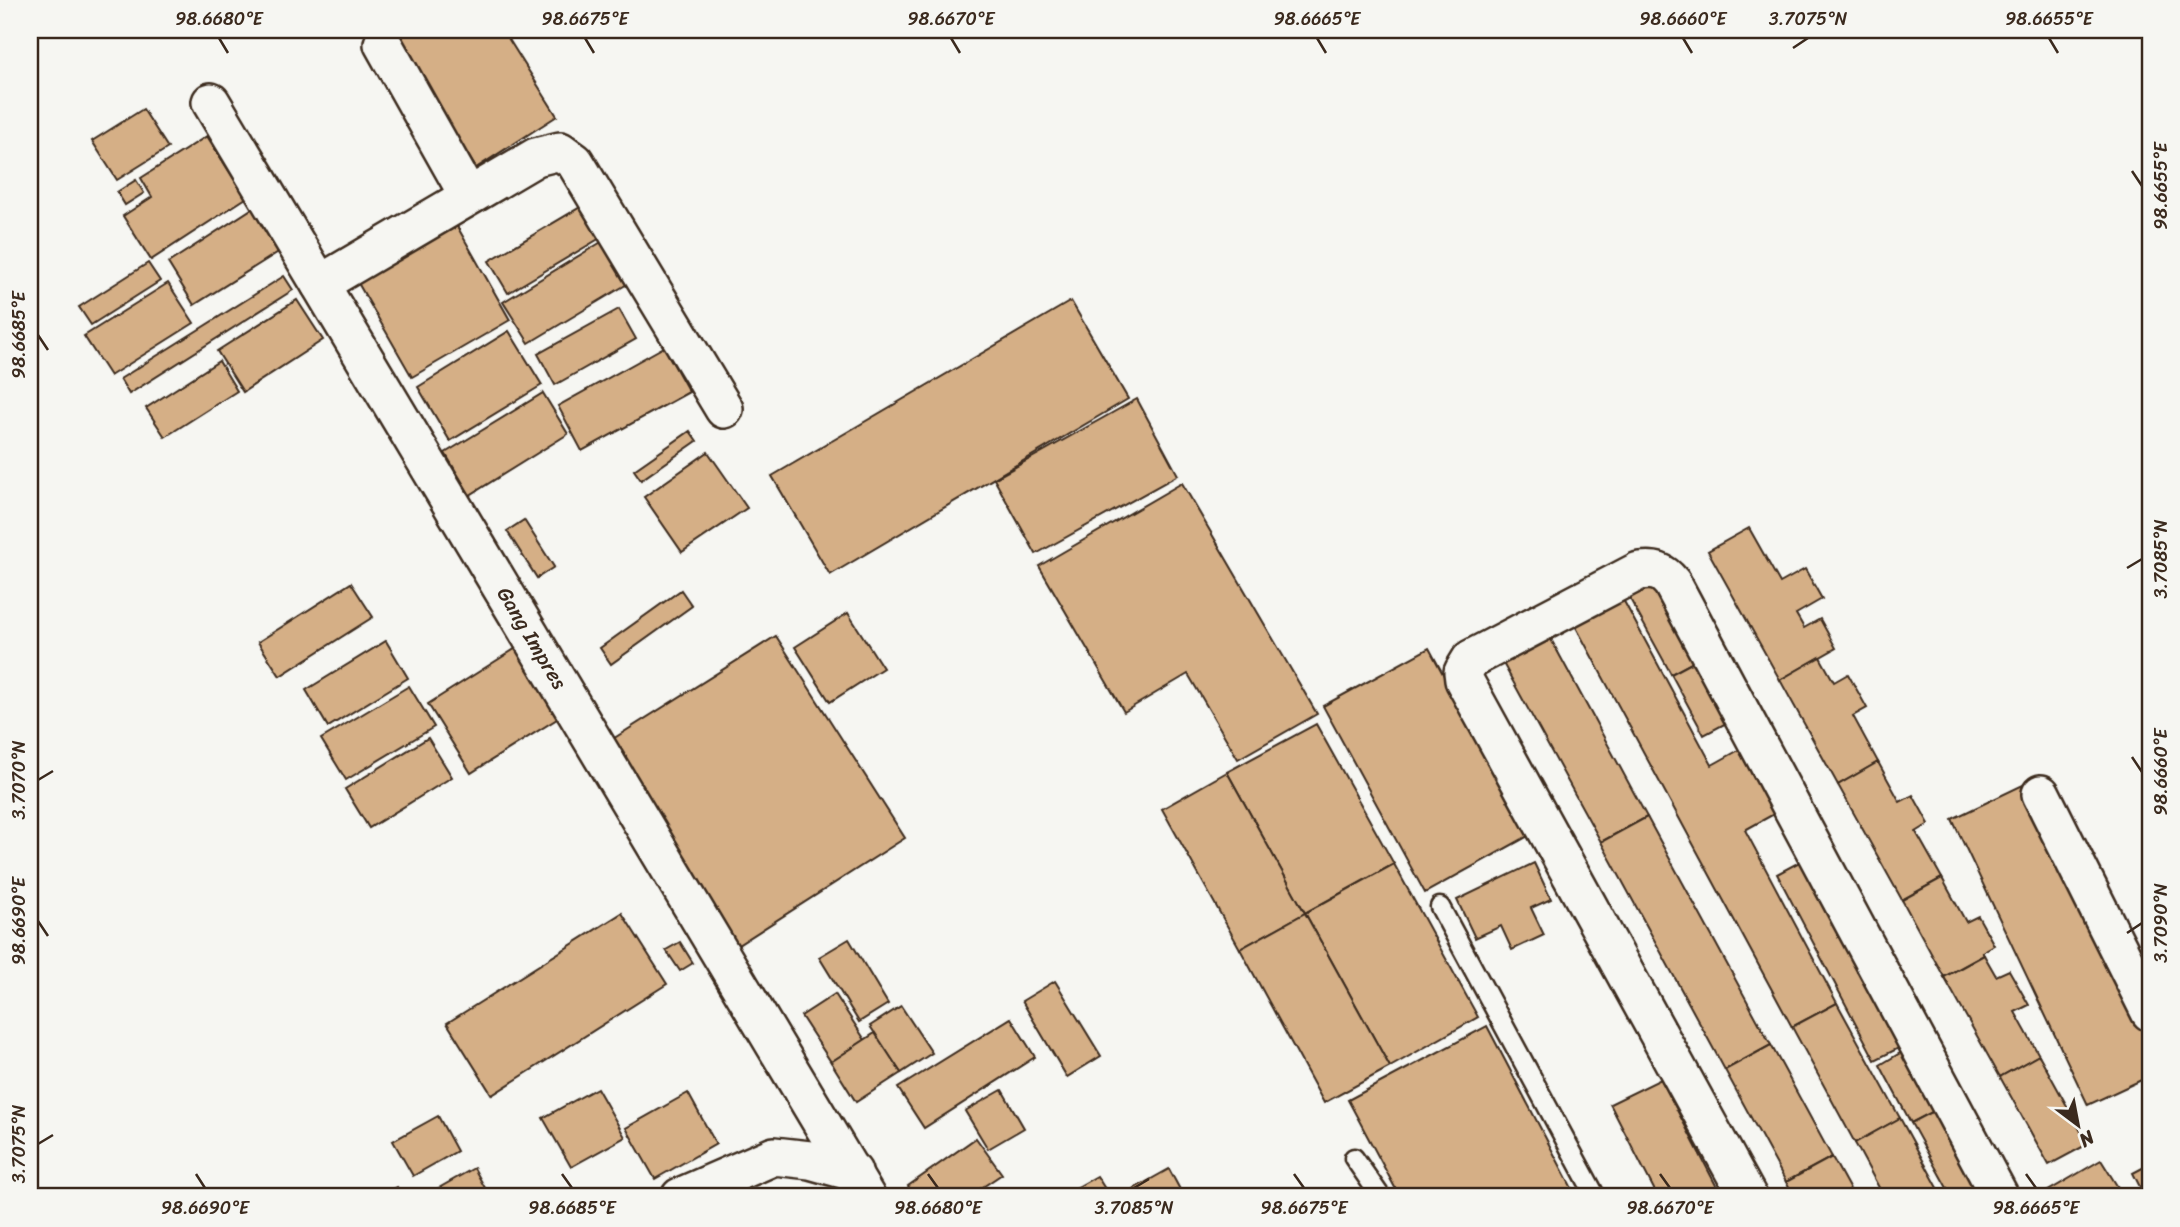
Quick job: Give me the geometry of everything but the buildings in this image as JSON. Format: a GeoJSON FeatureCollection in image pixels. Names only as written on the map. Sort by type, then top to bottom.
{"type":"FeatureCollection","features":[{"type":"Feature","properties":{"kind":"street"},"geometry":{"type":"LineString","coordinates":[[383,44],[468,195]]}},
{"type":"Feature","properties":{"kind":"street","name":"Gang Impres"},"geometry":{"type":"LineString","coordinates":[[211,102],[860,1185]]}},
{"type":"Feature","properties":{"kind":"street"},"geometry":{"type":"LineString","coordinates":[[320,284],[536,157],[551,151],[569,156],[724,408]]}},
{"type":"Feature","properties":{"kind":"street"},"geometry":{"type":"LineString","coordinates":[[1748,1197],[1464,680],[1464,672],[1471,659],[1639,571],[1650,569],[1658,570],[1672,583],[2000,1197]]}},
{"type":"Feature","properties":{"kind":"street"},"geometry":{"type":"LineString","coordinates":[[2041,793],[2150,1012]]}},
{"type":"Feature","properties":{"kind":"street"},"geometry":{"type":"LineString","coordinates":[[680,1197],[774,1156],[810,1160],[860,1185]]}},
{"type":"Feature","properties":{"kind":"lane"},"geometry":{"type":"LineString","coordinates":[[1440,907],[1595,1197]]}},
{"type":"Feature","properties":{"kind":"lane"},"geometry":{"type":"LineString","coordinates":[[1354,1158],[1381,1197]]}}]}
